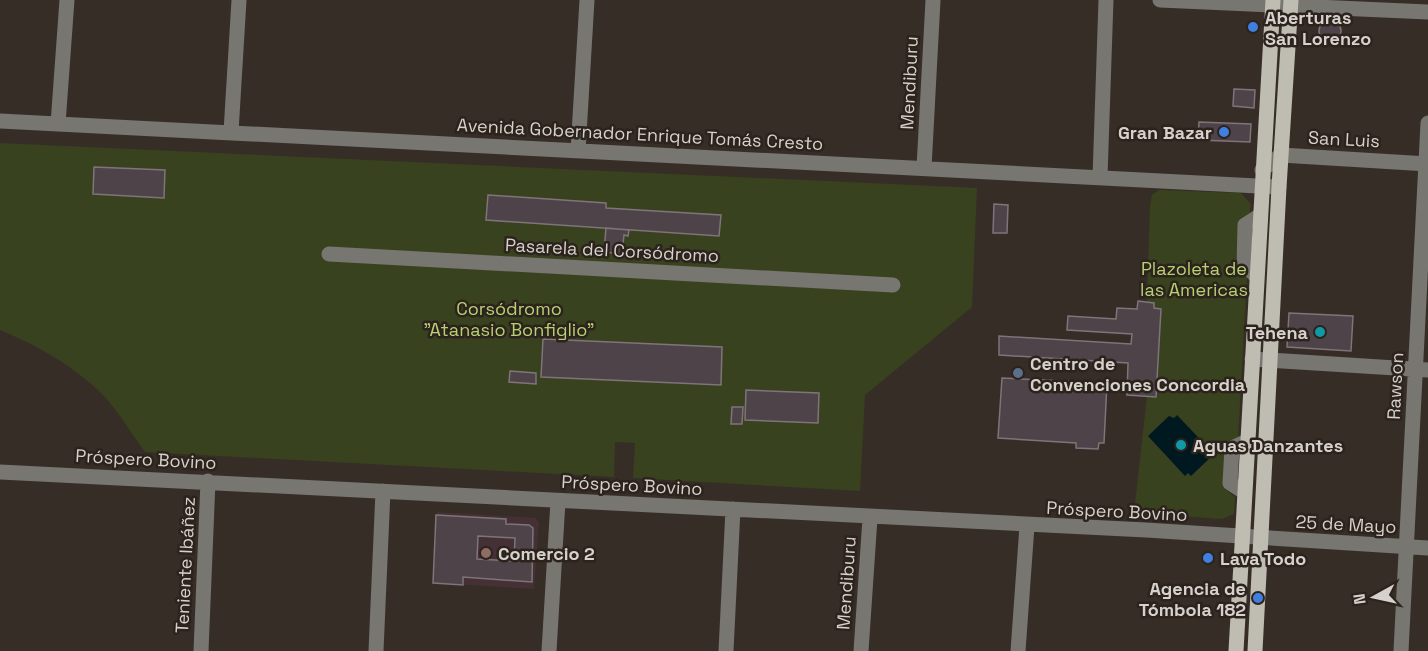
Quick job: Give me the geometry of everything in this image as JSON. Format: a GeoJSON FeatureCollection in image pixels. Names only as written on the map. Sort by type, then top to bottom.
{"type":"FeatureCollection","features":[{"type":"Feature","properties":{"kind":"main road"},"geometry":{"type":"LineString","coordinates":[[1236,651],[1273,2]]}},
{"type":"Feature","properties":{"kind":"main road"},"geometry":{"type":"LineString","coordinates":[[1255,651],[1291,2]]}},
{"type":"Feature","properties":{"kind":"street"},"geometry":{"type":"LineString","coordinates":[[58,124],[67,0]]}},
{"type":"Feature","properties":{"kind":"street"},"geometry":{"type":"LineString","coordinates":[[231,132],[239,0]]}},
{"type":"Feature","properties":{"kind":"street"},"geometry":{"type":"LineString","coordinates":[[578,151],[587,0]]}},
{"type":"Feature","properties":{"kind":"street","name":"Mendiburu"},"geometry":{"type":"LineString","coordinates":[[924,168],[933,0]]}},
{"type":"Feature","properties":{"kind":"street"},"geometry":{"type":"LineString","coordinates":[[1100,177],[1106,0]]}},
{"type":"Feature","properties":{"kind":"street"},"geometry":{"type":"LineString","coordinates":[[1160,0],[1291,2],[1428,12]]}},
{"type":"Feature","properties":{"kind":"street","name":"Avenida Gobernador Enrique Tomás Cresto"},"geometry":{"type":"LineString","coordinates":[[0,122],[1279,187]]}},
{"type":"Feature","properties":{"kind":"street","name":"Rawson"},"geometry":{"type":"LineString","coordinates":[[1401,651],[1406,547],[1422,370],[1428,123]]}},
{"type":"Feature","properties":{"kind":"street"},"geometry":{"type":"LineString","coordinates":[[1262,170],[1281,155]]}},
{"type":"Feature","properties":{"kind":"street","name":"San Luis"},"geometry":{"type":"LineString","coordinates":[[1281,155],[1427,164]]}},
{"type":"Feature","properties":{"kind":"street","name":"Pasarela del Corsódromo"},"geometry":{"type":"LineString","coordinates":[[329,254],[893,285]]}},
{"type":"Feature","properties":{"kind":"street"},"geometry":{"type":"LineString","coordinates":[[1252,359],[1422,370]]}},
{"type":"Feature","properties":{"kind":"street","name":"Próspero Bovino"},"geometry":{"type":"LineString","coordinates":[[0,472],[383,490],[1027,526],[1146,530],[1262,539]]}},
{"type":"Feature","properties":{"kind":"street","name":"Teniente Ibáñez"},"geometry":{"type":"LineString","coordinates":[[201,651],[208,481]]}},
{"type":"Feature","properties":{"kind":"street"},"geometry":{"type":"LineString","coordinates":[[375,651],[383,490]]}},
{"type":"Feature","properties":{"kind":"street"},"geometry":{"type":"LineString","coordinates":[[549,651],[558,501]]}},
{"type":"Feature","properties":{"kind":"street"},"geometry":{"type":"LineString","coordinates":[[726,651],[733,509]]}},
{"type":"Feature","properties":{"kind":"street","name":"Mendiburu"},"geometry":{"type":"LineString","coordinates":[[861,651],[870,518]]}},
{"type":"Feature","properties":{"kind":"street"},"geometry":{"type":"LineString","coordinates":[[1018,651],[1027,526]]}},
{"type":"Feature","properties":{"kind":"street","name":"25 de Mayo"},"geometry":{"type":"LineString","coordinates":[[1262,539],[1428,548]]}},
{"type":"Feature","properties":{"kind":"shaded area","name":"Comercio 2"},"geometry":{"type":"Polygon","coordinates":[[[437,512],[536,518],[539,523],[534,589],[433,583],[437,512]]]}},
{"type":"Feature","properties":{"kind":"green space","name":"Corsódromo \"Atanasio Bonfiglio\""},"geometry":{"type":"Polygon","coordinates":[[[0,143],[977,188],[972,307],[865,395],[860,491],[633,478],[635,443],[615,442],[614,477],[145,452],[114,408],[92,384],[54,357],[0,330],[0,143]]]}},
{"type":"Feature","properties":{"kind":"green space","name":"Plazoleta de las Americas"},"geometry":{"type":"Polygon","coordinates":[[[1159,190],[1241,193],[1251,204],[1249,216],[1238,222],[1236,264],[1247,276],[1238,439],[1228,442],[1225,489],[1235,497],[1234,514],[1222,519],[1134,513],[1147,396],[1161,309],[1154,308],[1154,303],[1147,302],[1150,206],[1152,195],[1159,190]]]}},
{"type":"Feature","properties":{"kind":"water","name":"Aguas Danzantes"},"geometry":{"type":"Polygon","coordinates":[[[1177,415],[1214,454],[1191,476],[1188,473],[1185,476],[1148,436],[1169,416],[1174,418],[1177,415]]]}},
{"type":"Feature","properties":{"kind":"building"},"geometry":{"type":"Polygon","coordinates":[[[1330,20],[1338,23],[1341,31],[1338,39],[1330,42],[1322,39],[1319,31],[1322,23],[1330,20]]]}},
{"type":"Feature","properties":{"kind":"building"},"geometry":{"type":"Polygon","coordinates":[[[1234,89],[1255,90],[1254,108],[1233,106],[1234,89]]]}},
{"type":"Feature","properties":{"kind":"building","name":"Gran Bazar"},"geometry":{"type":"Polygon","coordinates":[[[1199,122],[1251,124],[1250,142],[1198,140],[1199,122]]]}},
{"type":"Feature","properties":{"kind":"building"},"geometry":{"type":"Polygon","coordinates":[[[94,167],[165,170],[164,198],[93,194],[94,167]]]}},
{"type":"Feature","properties":{"kind":"building"},"geometry":{"type":"Polygon","coordinates":[[[488,195],[606,203],[606,208],[721,215],[719,236],[486,220],[488,195]]]}},
{"type":"Feature","properties":{"kind":"building"},"geometry":{"type":"Polygon","coordinates":[[[994,204],[1008,205],[1007,233],[993,233],[994,204]]]}},
{"type":"Feature","properties":{"kind":"building"},"geometry":{"type":"Polygon","coordinates":[[[606,228],[629,230],[628,236],[624,235],[622,254],[604,252],[606,228]]]}},
{"type":"Feature","properties":{"kind":"building"},"geometry":{"type":"Polygon","coordinates":[[[1138,301],[1154,303],[1154,308],[1161,309],[1156,397],[1127,395],[1128,363],[999,355],[999,336],[1131,344],[1132,334],[1067,330],[1068,316],[1116,319],[1117,308],[1137,309],[1138,301]]]}},
{"type":"Feature","properties":{"kind":"building","name":"Tehena"},"geometry":{"type":"Polygon","coordinates":[[[1289,313],[1353,316],[1351,351],[1287,347],[1289,313]]]}},
{"type":"Feature","properties":{"kind":"building"},"geometry":{"type":"Polygon","coordinates":[[[543,339],[722,347],[721,385],[541,377],[543,339]]]}},
{"type":"Feature","properties":{"kind":"building"},"geometry":{"type":"Polygon","coordinates":[[[510,371],[536,373],[536,384],[509,382],[510,371]]]}},
{"type":"Feature","properties":{"kind":"building"},"geometry":{"type":"Polygon","coordinates":[[[1002,378],[1107,383],[1104,443],[1099,443],[1098,449],[1076,448],[1076,443],[998,438],[1002,378]]]}},
{"type":"Feature","properties":{"kind":"building"},"geometry":{"type":"Polygon","coordinates":[[[746,390],[819,393],[818,423],[745,420],[746,390]]]}},
{"type":"Feature","properties":{"kind":"building"},"geometry":{"type":"Polygon","coordinates":[[[732,407],[743,407],[742,424],[731,424],[732,407]]]}},
{"type":"Feature","properties":{"kind":"building","name":"Comercio 2"},"geometry":{"type":"Polygon","coordinates":[[[436,515],[506,519],[506,524],[529,525],[533,528],[532,582],[463,577],[463,585],[433,583],[436,515]],[[478,536],[477,559],[514,561],[515,538],[478,536]]]}},
{"type":"Feature","properties":{"kind":"place","name":"Aberturas San Lorenzo"},"geometry":{"type":"Point","coordinates":[1253,27]}},
{"type":"Feature","properties":{"kind":"place","name":"Gran Bazar"},"geometry":{"type":"Point","coordinates":[1224,132]}},
{"type":"Feature","properties":{"kind":"place","name":"Tehena"},"geometry":{"type":"Point","coordinates":[1320,332]}},
{"type":"Feature","properties":{"kind":"place","name":"Centro de Convenciones Concordia"},"geometry":{"type":"Point","coordinates":[1018,373]}},
{"type":"Feature","properties":{"kind":"place","name":"Aguas Danzantes"},"geometry":{"type":"Point","coordinates":[1181,445]}},
{"type":"Feature","properties":{"kind":"place","name":"Comercio 2"},"geometry":{"type":"Point","coordinates":[486,553]}},
{"type":"Feature","properties":{"kind":"place","name":"Lava Todo"},"geometry":{"type":"Point","coordinates":[1208,558]}},
{"type":"Feature","properties":{"kind":"place","name":"Agencia de Tómbola 182"},"geometry":{"type":"Point","coordinates":[1258,598]}}]}
